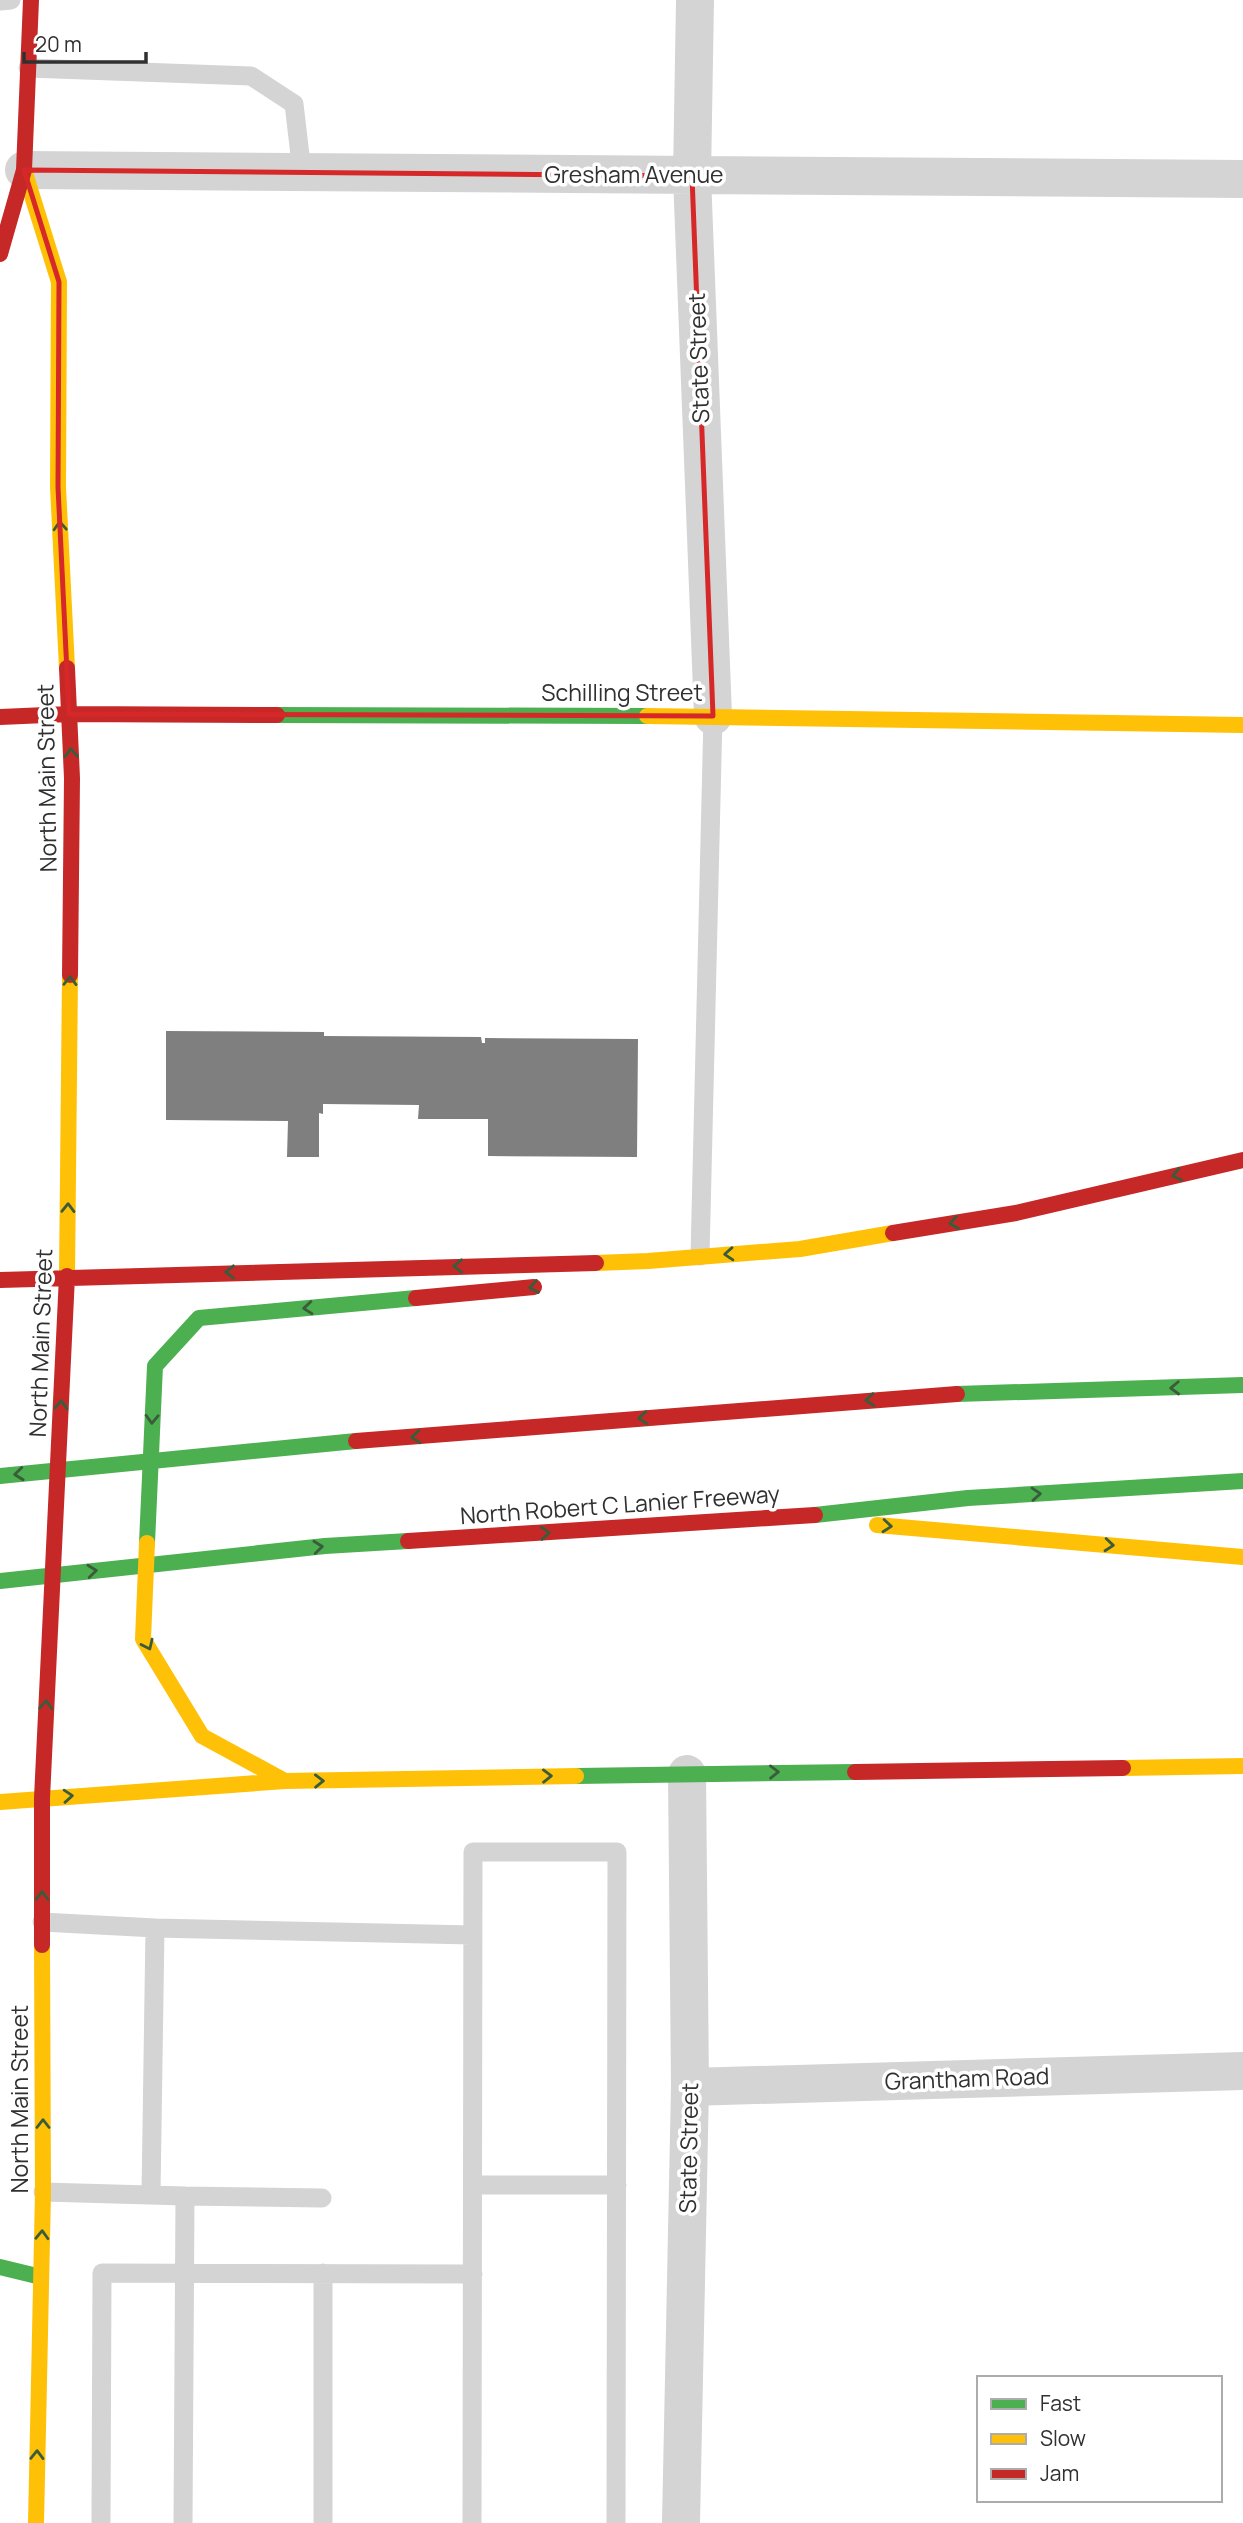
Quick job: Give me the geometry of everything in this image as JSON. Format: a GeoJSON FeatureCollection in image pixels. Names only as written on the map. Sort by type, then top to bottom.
{"type":"FeatureCollection","features":[{"type":"Feature","properties":{"kind":"main road","name":"North Main Street"},"geometry":{"type":"LineString","coordinates":[[0,254],[24,170],[31,0]]}},
{"type":"Feature","properties":{"kind":"main road","name":"North Main Street"},"geometry":{"type":"LineString","coordinates":[[24,170],[59,282],[58,487],[72,778],[67,1276],[41,1798],[43,2192],[36,2523]]}},
{"type":"Feature","properties":{"kind":"main road","name":"Schilling Street"},"geometry":{"type":"LineString","coordinates":[[0,717],[69,714],[713,716],[1243,725]]}},
{"type":"Feature","properties":{"kind":"main road"},"geometry":{"type":"LineString","coordinates":[[0,1280],[648,1261],[800,1250],[1016,1213],[1243,1160]]}},
{"type":"Feature","properties":{"kind":"main road"},"geometry":{"type":"LineString","coordinates":[[571,1279],[648,1261]]}},
{"type":"Feature","properties":{"kind":"main road"},"geometry":{"type":"LineString","coordinates":[[285,1782],[202,1736],[143,1639],[155,1366],[199,1318],[545,1285]]}},
{"type":"Feature","properties":{"kind":"main road"},"geometry":{"type":"LineString","coordinates":[[0,1476],[335,1443],[938,1395],[1243,1385]]}},
{"type":"Feature","properties":{"kind":"main road","name":"North Robert C Lanier Freeway"},"geometry":{"type":"LineString","coordinates":[[0,1581],[325,1546],[795,1517],[968,1498],[1243,1481]]}},
{"type":"Feature","properties":{"kind":"main road"},"geometry":{"type":"LineString","coordinates":[[795,1517],[1243,1557]]}},
{"type":"Feature","properties":{"kind":"main road"},"geometry":{"type":"LineString","coordinates":[[0,1802],[285,1782],[1243,1766]]}},
{"type":"Feature","properties":{"kind":"main road"},"geometry":{"type":"LineString","coordinates":[[0,2267],[41,2277]]}},
{"type":"Feature","properties":{"kind":"street","name":"State Street"},"geometry":{"type":"LineString","coordinates":[[695,0],[692,176],[713,716]]}},
{"type":"Feature","properties":{"kind":"street","name":"Gresham Avenue"},"geometry":{"type":"LineString","coordinates":[[24,170],[1243,179]]}},
{"type":"Feature","properties":{"kind":"street","name":"State Street"},"geometry":{"type":"LineString","coordinates":[[681,2523],[690,2087],[687,1774]]}},
{"type":"Feature","properties":{"kind":"street","name":"Grantham Road"},"geometry":{"type":"LineString","coordinates":[[690,2087],[1243,2071]]}},
{"type":"Feature","properties":{"kind":"lane"},"geometry":{"type":"LineString","coordinates":[[0,1],[11,0]]}},
{"type":"Feature","properties":{"kind":"lane"},"geometry":{"type":"LineString","coordinates":[[28,68],[251,76],[294,104],[302,172]]}},
{"type":"Feature","properties":{"kind":"lane"},"geometry":{"type":"LineString","coordinates":[[700,1256],[713,716]]}},
{"type":"Feature","properties":{"kind":"lane"},"geometry":{"type":"LineString","coordinates":[[472,2523],[473,1852],[617,1852],[616,2523]]}},
{"type":"Feature","properties":{"kind":"lane"},"geometry":{"type":"LineString","coordinates":[[42,1922],[155,1928],[472,1935]]}},
{"type":"Feature","properties":{"kind":"lane"},"geometry":{"type":"LineString","coordinates":[[151,2194],[155,1928]]}},
{"type":"Feature","properties":{"kind":"lane"},"geometry":{"type":"LineString","coordinates":[[473,2185],[617,2185]]}},
{"type":"Feature","properties":{"kind":"lane"},"geometry":{"type":"LineString","coordinates":[[43,2192],[323,2198]]}},
{"type":"Feature","properties":{"kind":"lane"},"geometry":{"type":"LineString","coordinates":[[183,2523],[185,2196]]}},
{"type":"Feature","properties":{"kind":"lane"},"geometry":{"type":"LineString","coordinates":[[101,2523],[102,2273],[473,2274]]}},
{"type":"Feature","properties":{"kind":"lane"},"geometry":{"type":"LineString","coordinates":[[323,2273],[323,2523]]}},
{"type":"Feature","properties":{"kind":"highlighted area"},"geometry":{"type":"Polygon","coordinates":[[[24,170],[692,176],[713,716],[69,714],[58,487],[59,282],[24,170]]]}},
{"type":"Feature","properties":{"kind":"building"},"geometry":{"type":"Polygon","coordinates":[[[166,1031],[481,1037],[482,1043],[485,1043],[485,1038],[638,1039],[637,1157],[488,1156],[488,1119],[418,1119],[419,1105],[323,1104],[323,1114],[319,1113],[319,1157],[287,1157],[288,1121],[166,1120],[166,1031]]]}},
{"type":"Feature","properties":{"kind":"traffic: fast"},"geometry":{"type":"LineString","coordinates":[[277,715],[647,716]]}},
{"type":"Feature","properties":{"kind":"traffic: fast"},"geometry":{"type":"LineString","coordinates":[[147,1543],[155,1366],[199,1318],[416,1298]]}},
{"type":"Feature","properties":{"kind":"traffic: fast"},"geometry":{"type":"LineString","coordinates":[[957,1394],[1243,1385]]}},
{"type":"Feature","properties":{"kind":"traffic: fast"},"geometry":{"type":"LineString","coordinates":[[0,1476],[356,1441]]}},
{"type":"Feature","properties":{"kind":"traffic: fast"},"geometry":{"type":"LineString","coordinates":[[815,1515],[968,1498],[1243,1481]]}},
{"type":"Feature","properties":{"kind":"traffic: fast"},"geometry":{"type":"LineString","coordinates":[[0,1581],[325,1546],[408,1541]]}},
{"type":"Feature","properties":{"kind":"traffic: fast"},"geometry":{"type":"LineString","coordinates":[[576,1776],[855,1772]]}},
{"type":"Feature","properties":{"kind":"traffic: fast"},"geometry":{"type":"LineString","coordinates":[[0,2267],[41,2277]]}},
{"type":"Feature","properties":{"kind":"traffic: slow"},"geometry":{"type":"LineString","coordinates":[[24,170],[59,282],[58,487],[67,668]]}},
{"type":"Feature","properties":{"kind":"traffic: slow"},"geometry":{"type":"LineString","coordinates":[[647,716],[1243,725]]}},
{"type":"Feature","properties":{"kind":"traffic: slow"},"geometry":{"type":"LineString","coordinates":[[67,1276],[70,975]]}},
{"type":"Feature","properties":{"kind":"traffic: slow"},"geometry":{"type":"LineString","coordinates":[[596,1263],[800,1249],[893,1233]]}},
{"type":"Feature","properties":{"kind":"traffic: slow"},"geometry":{"type":"LineString","coordinates":[[877,1525],[1243,1557]]}},
{"type":"Feature","properties":{"kind":"traffic: slow"},"geometry":{"type":"LineString","coordinates":[[147,1543],[143,1639],[202,1736],[285,1781]]}},
{"type":"Feature","properties":{"kind":"traffic: slow"},"geometry":{"type":"LineString","coordinates":[[1123,1768],[1243,1766]]}},
{"type":"Feature","properties":{"kind":"traffic: slow"},"geometry":{"type":"LineString","coordinates":[[0,1802],[285,1781],[576,1776]]}},
{"type":"Feature","properties":{"kind":"traffic: slow"},"geometry":{"type":"LineString","coordinates":[[36,2523],[43,2192],[42,1945]]}},
{"type":"Feature","properties":{"kind":"traffic: jam"},"geometry":{"type":"LineString","coordinates":[[0,254],[24,170],[31,0]]}},
{"type":"Feature","properties":{"kind":"traffic: jam"},"geometry":{"type":"LineString","coordinates":[[67,668],[72,778],[70,975]]}},
{"type":"Feature","properties":{"kind":"traffic: jam"},"geometry":{"type":"LineString","coordinates":[[0,717],[69,714],[277,715]]}},
{"type":"Feature","properties":{"kind":"traffic: jam"},"geometry":{"type":"LineString","coordinates":[[893,1233],[1016,1213],[1243,1160]]}},
{"type":"Feature","properties":{"kind":"traffic: jam"},"geometry":{"type":"LineString","coordinates":[[0,1280],[596,1263]]}},
{"type":"Feature","properties":{"kind":"traffic: jam"},"geometry":{"type":"LineString","coordinates":[[42,1945],[42,1798],[67,1276]]}},
{"type":"Feature","properties":{"kind":"traffic: jam"},"geometry":{"type":"LineString","coordinates":[[416,1298],[534,1287]]}},
{"type":"Feature","properties":{"kind":"traffic: jam"},"geometry":{"type":"LineString","coordinates":[[356,1441],[957,1394]]}},
{"type":"Feature","properties":{"kind":"traffic: jam"},"geometry":{"type":"LineString","coordinates":[[408,1541],[815,1515]]}},
{"type":"Feature","properties":{"kind":"traffic: jam"},"geometry":{"type":"LineString","coordinates":[[855,1772],[1123,1768]]}}]}
